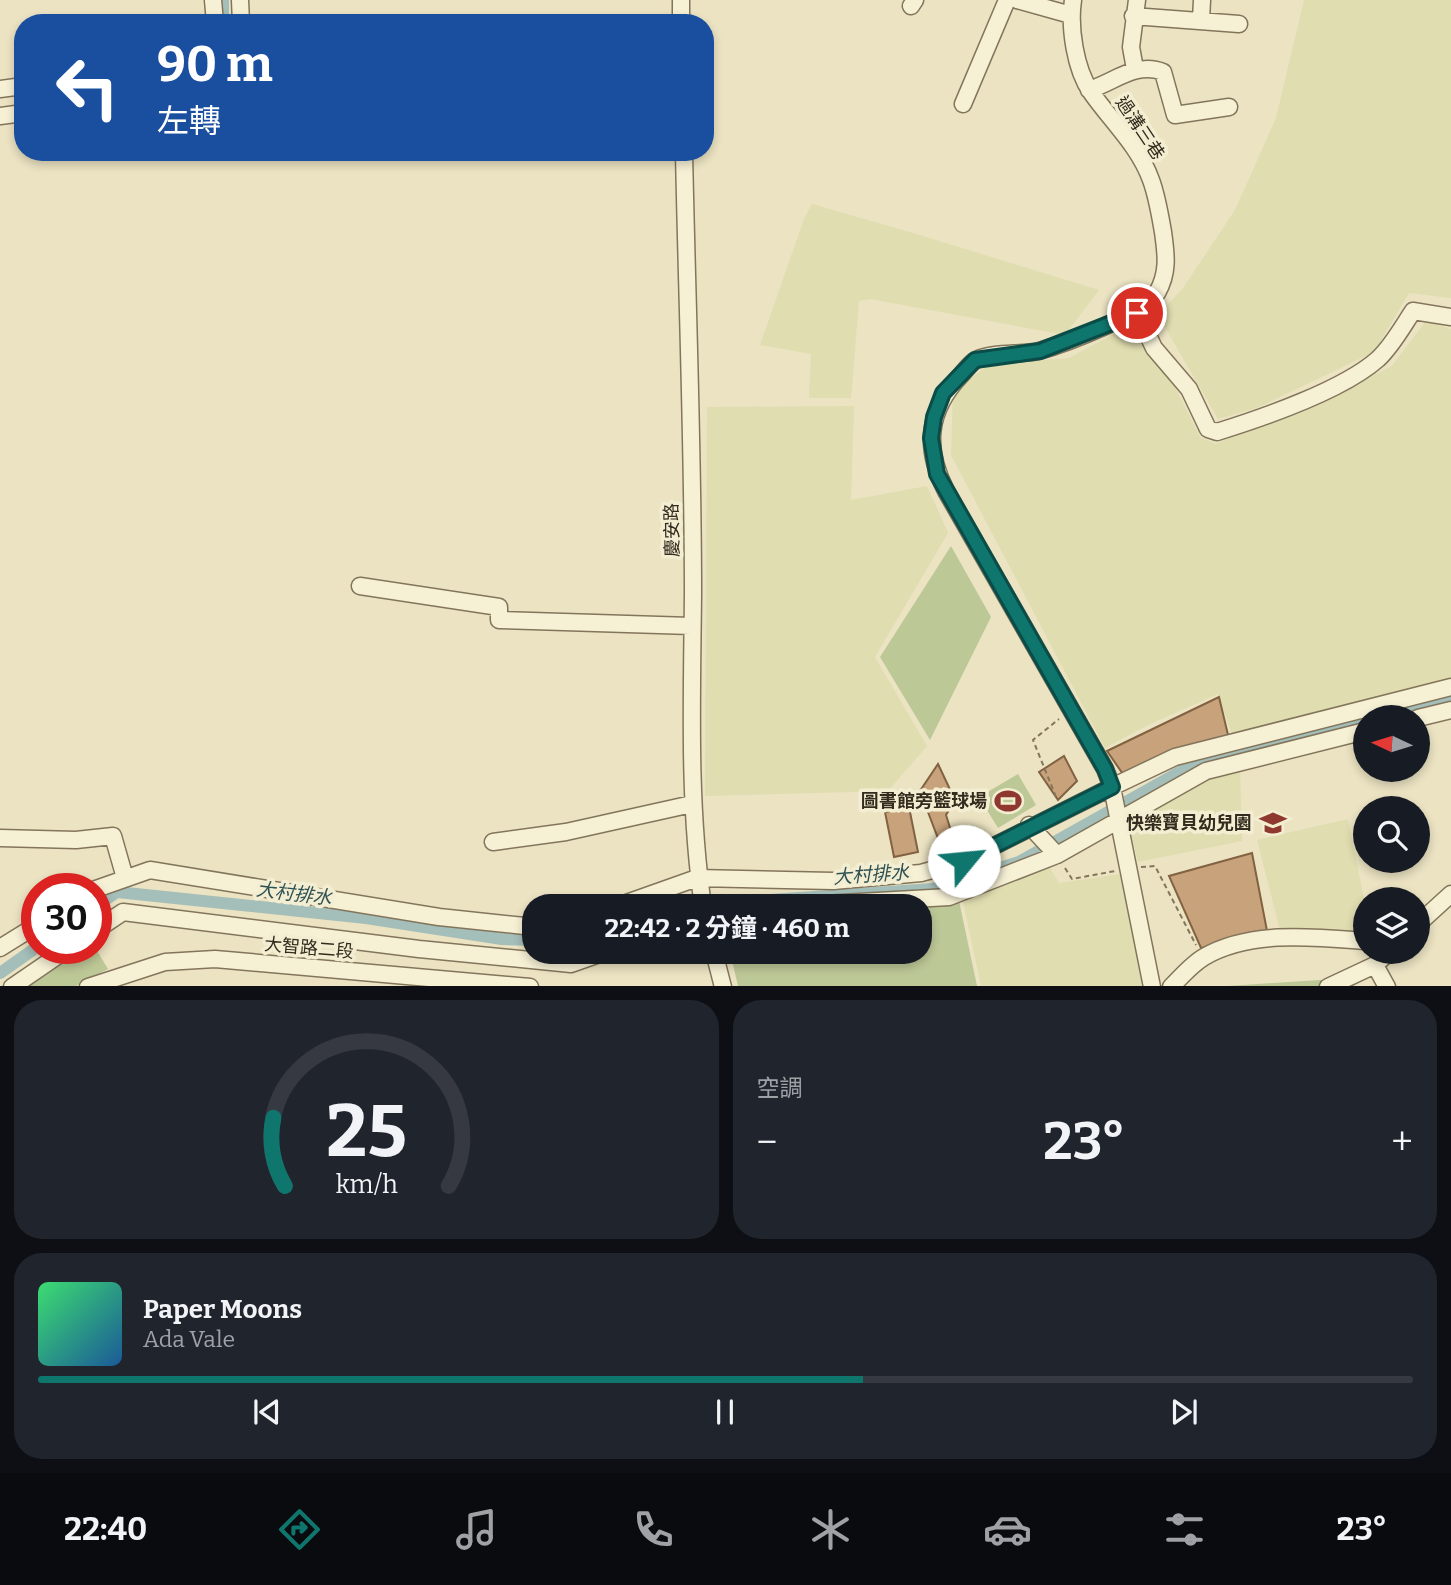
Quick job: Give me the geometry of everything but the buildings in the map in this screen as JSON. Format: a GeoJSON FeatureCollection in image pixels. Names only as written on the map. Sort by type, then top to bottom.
{"type":"FeatureCollection","features":[{"type":"Feature","properties":{"kind":"street"},"geometry":{"type":"LineString","coordinates":[[963,104],[1007,0]]}},
{"type":"Feature","properties":{"kind":"street"},"geometry":{"type":"LineString","coordinates":[[1017,0],[1072,8]]}},
{"type":"Feature","properties":{"kind":"street"},"geometry":{"type":"LineString","coordinates":[[1202,0],[1202,20]]}},
{"type":"Feature","properties":{"kind":"street","name":"過溝三巷"},"geometry":{"type":"LineString","coordinates":[[1072,8],[1077,55],[1089,90],[1151,179],[1159,213],[1168,261],[1155,297],[1137,313]]}},
{"type":"Feature","properties":{"kind":"street"},"geometry":{"type":"LineString","coordinates":[[1135,69],[1131,47],[1135,8],[1239,24]]}},
{"type":"Feature","properties":{"kind":"street"},"geometry":{"type":"LineString","coordinates":[[1089,90],[1135,69],[1152,67],[1163,72],[1171,92],[1175,115],[1229,107]]}},
{"type":"Feature","properties":{"kind":"street","name":"慶安路"},"geometry":{"type":"LineString","coordinates":[[684,161],[692,804],[698,839],[701,894]]}},
{"type":"Feature","properties":{"kind":"street"},"geometry":{"type":"LineString","coordinates":[[1152,986],[1120,817],[1105,769],[937,474],[931,438],[934,417],[943,393],[975,360],[1040,351],[1137,313],[1154,348],[1189,389],[1208,429],[1217,432],[1276,413],[1352,375],[1378,358],[1413,311],[1451,317]]}},
{"type":"Feature","properties":{"kind":"street"},"geometry":{"type":"LineString","coordinates":[[360,586],[499,607],[499,620],[691,626]]}},
{"type":"Feature","properties":{"kind":"street"},"geometry":{"type":"LineString","coordinates":[[662,894],[699,884],[833,881],[921,873],[964,861],[1029,825],[1175,757],[1451,687]]}},
{"type":"Feature","properties":{"kind":"street"},"geometry":{"type":"LineString","coordinates":[[1430,715],[1451,710]]}},
{"type":"Feature","properties":{"kind":"street"},"geometry":{"type":"LineString","coordinates":[[932,898],[948,897],[1057,855],[1120,817],[1206,771],[1353,734]]}},
{"type":"Feature","properties":{"kind":"street"},"geometry":{"type":"LineString","coordinates":[[493,842],[566,832],[692,804]]}},
{"type":"Feature","properties":{"kind":"street"},"geometry":{"type":"LineString","coordinates":[[1029,825],[1057,855]]}},
{"type":"Feature","properties":{"kind":"street"},"geometry":{"type":"LineString","coordinates":[[0,838],[76,840],[113,836],[125,878]]}},
{"type":"Feature","properties":{"kind":"street"},"geometry":{"type":"LineString","coordinates":[[112,883],[150,870],[439,917],[522,926]]}},
{"type":"Feature","properties":{"kind":"street"},"geometry":{"type":"LineString","coordinates":[[1430,913],[1451,894]]}},
{"type":"Feature","properties":{"kind":"street"},"geometry":{"type":"LineString","coordinates":[[112,919],[123,912],[522,959]]}},
{"type":"Feature","properties":{"kind":"street"},"geometry":{"type":"LineString","coordinates":[[0,947],[21,935]]}},
{"type":"Feature","properties":{"kind":"street"},"geometry":{"type":"LineString","coordinates":[[1171,986],[1203,957],[1236,944],[1302,936],[1353,941]]}},
{"type":"Feature","properties":{"kind":"street","name":"大智路二段"},"geometry":{"type":"LineString","coordinates":[[88,986],[165,962],[215,959],[414,981],[530,986]]}},
{"type":"Feature","properties":{"kind":"street"},"geometry":{"type":"LineString","coordinates":[[12,986],[45,964]]}},
{"type":"Feature","properties":{"kind":"street"},"geometry":{"type":"LineString","coordinates":[[717,964],[723,986]]}},
{"type":"Feature","properties":{"kind":"street"},"geometry":{"type":"LineString","coordinates":[[1328,986],[1375,965],[1387,986]]}},
{"type":"Feature","properties":{"kind":"path"},"geometry":{"type":"LineString","coordinates":[[1061,811],[1033,740],[1053,722],[1071,713]]}},
{"type":"Feature","properties":{"kind":"path"},"geometry":{"type":"LineString","coordinates":[[1057,855],[1072,879],[1155,866],[1203,957]]}},
{"type":"Feature","properties":{"kind":"shaded area"},"geometry":{"type":"Polygon","coordinates":[[[1304,0],[1451,0],[1451,298],[1409,293],[1374,352],[1257,408],[1218,419],[1158,315],[1183,288],[1235,210],[1276,118],[1304,0]]]}},
{"type":"Feature","properties":{"kind":"shaded area"},"geometry":{"type":"Polygon","coordinates":[[[812,204],[1099,290],[1065,335],[870,299],[859,301],[851,398],[809,398],[811,354],[760,345],[804,219],[812,204]]]}},
{"type":"Feature","properties":{"kind":"shaded area"},"geometry":{"type":"Polygon","coordinates":[[[1141,319],[1200,437],[1216,444],[1391,367],[1426,321],[1451,329],[1451,683],[1364,705],[1353,705],[1353,708],[1233,738],[1218,694],[1148,725],[1105,748],[951,455],[953,392],[988,365],[1069,358],[1141,319]]]}},
{"type":"Feature","properties":{"kind":"shaded area"},"geometry":{"type":"Polygon","coordinates":[[[854,406],[851,500],[927,486],[948,533],[875,657],[927,746],[888,791],[705,796],[707,407],[854,406]]]}},
{"type":"Feature","properties":{"kind":"shaded area"},"geometry":{"type":"Polygon","coordinates":[[[1240,767],[1242,841],[1138,862],[1129,825],[1149,807],[1207,776],[1240,767]]]}},
{"type":"Feature","properties":{"kind":"shaded area"},"geometry":{"type":"Polygon","coordinates":[[[1348,819],[1353,844],[1353,873],[1359,873],[1362,887],[1353,887],[1353,935],[1280,930],[1257,840],[1348,819]]]}},
{"type":"Feature","properties":{"kind":"shaded area"},"geometry":{"type":"Polygon","coordinates":[[[1047,863],[1059,883],[1120,874],[1142,986],[981,986],[962,897],[1047,863]]]}},
{"type":"Feature","properties":{"kind":"green space"},"geometry":{"type":"Polygon","coordinates":[[[951,546],[991,617],[930,740],[880,657],[951,546]]]}},
{"type":"Feature","properties":{"kind":"green space","name":"圖書館旁籃球場"},"geometry":{"type":"Polygon","coordinates":[[[1018,774],[1036,805],[998,828],[979,797],[1018,774]]]}},
{"type":"Feature","properties":{"kind":"green space"},"geometry":{"type":"Polygon","coordinates":[[[958,896],[977,986],[738,986],[733,964],[932,964],[932,903],[958,896]]]}},
{"type":"Feature","properties":{"kind":"green space"},"geometry":{"type":"Polygon","coordinates":[[[52,964],[105,964],[108,969],[76,986],[19,986],[52,964]]]}},
{"type":"Feature","properties":{"kind":"green space"},"geometry":{"type":"Polygon","coordinates":[[[1335,979],[1319,986],[1228,986],[1335,979]]]}},
{"type":"Feature","properties":{"kind":"waterway"},"geometry":{"type":"LineString","coordinates":[[223,0],[223,14]]}},
{"type":"Feature","properties":{"kind":"waterway","name":"大村排水"},"geometry":{"type":"LineString","coordinates":[[1430,706],[1451,701]]}},
{"type":"Feature","properties":{"kind":"waterway","name":"大村排水"},"geometry":{"type":"LineString","coordinates":[[859,894],[933,889],[1019,862],[1201,760],[1353,724]]}},
{"type":"Feature","properties":{"kind":"waterway","name":"大村排水"},"geometry":{"type":"LineString","coordinates":[[112,895],[117,892],[366,918],[502,939],[522,940]]}},
{"type":"Feature","properties":{"kind":"waterway","name":"大村排水"},"geometry":{"type":"LineString","coordinates":[[0,973],[21,958]]}},
{"type":"Feature","properties":{"kind":"place","name":"圖書館旁籃球場"},"geometry":{"type":"Point","coordinates":[1008,801]}},
{"type":"Feature","properties":{"kind":"place","name":"快樂寶貝幼兒園"},"geometry":{"type":"Point","coordinates":[1273,823]}},
{"type":"Feature","properties":{"kind":"route"},"geometry":{"type":"LineString","coordinates":[[964,861],[1029,825],[1112,787],[1105,769],[1058,691],[937,474],[931,438],[934,417],[943,393],[975,360],[1040,351],[1137,313]]}}]}
